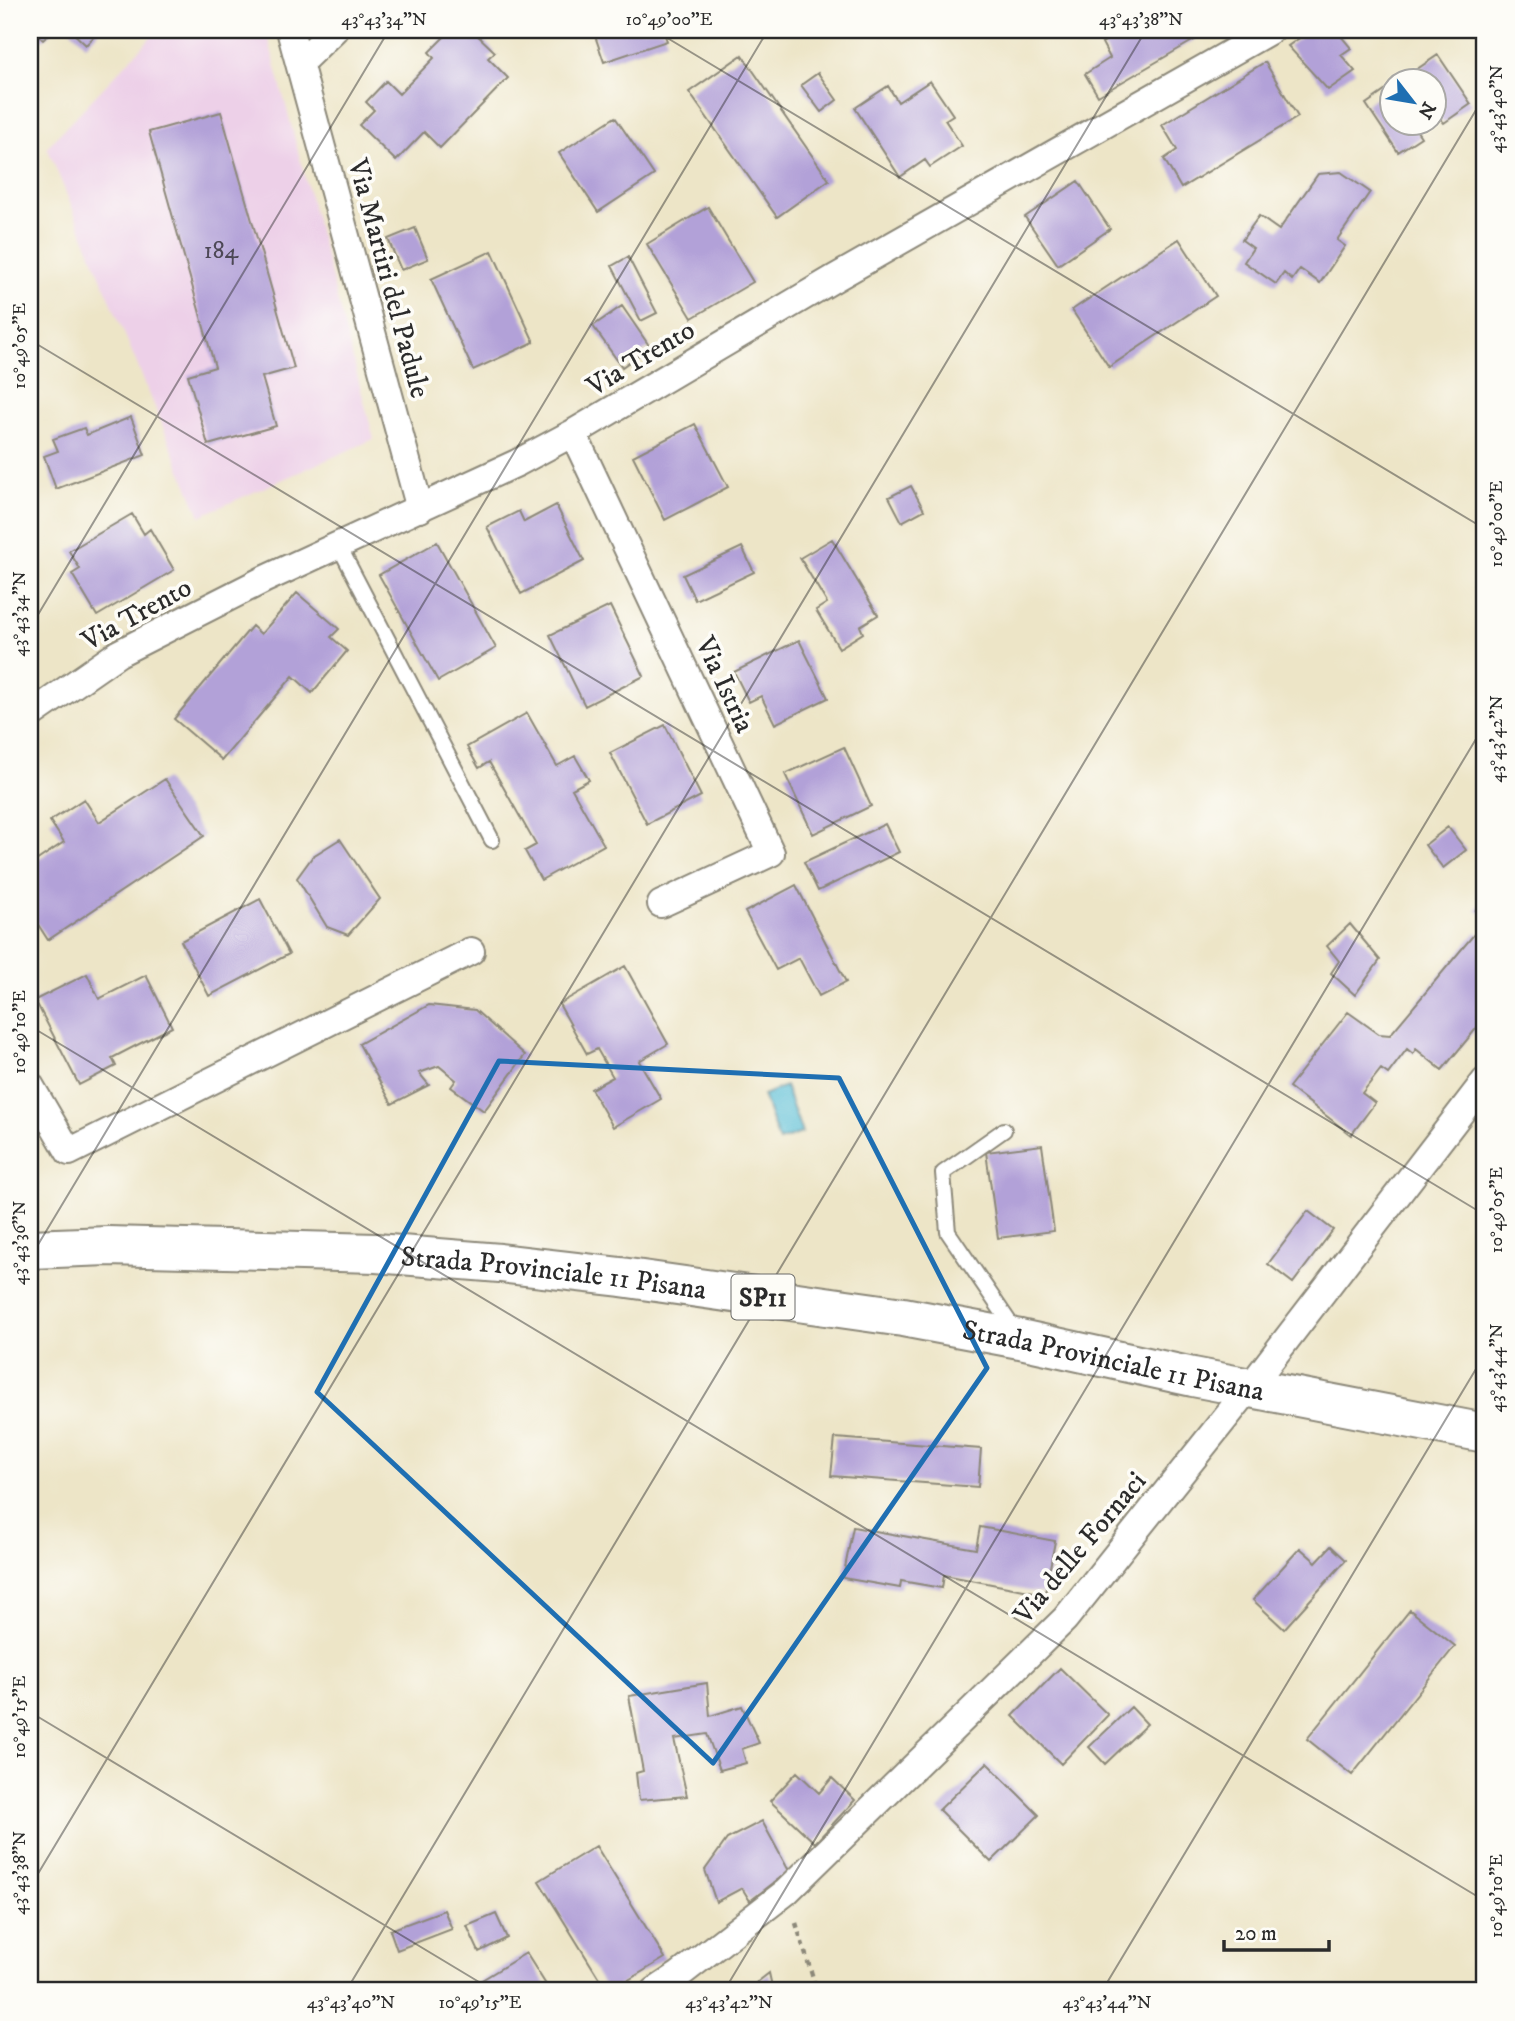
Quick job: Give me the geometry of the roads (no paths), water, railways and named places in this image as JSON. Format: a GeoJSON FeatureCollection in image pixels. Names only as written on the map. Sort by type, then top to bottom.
{"type":"FeatureCollection","features":[{"type":"Feature","properties":{"kind":"main road","name":"Strada Provinciale 11 Pisana"},"geometry":{"type":"LineString","coordinates":[[30,1249],[108,1246],[376,1253],[500,1263],[621,1277],[903,1317],[1020,1339],[1193,1377],[1485,1433]]}},
{"type":"Feature","properties":{"kind":"street","name":"Via Martiri del Padule"},"geometry":{"type":"LineString","coordinates":[[290,30],[421,509]]}},
{"type":"Feature","properties":{"kind":"street"},"geometry":{"type":"LineString","coordinates":[[300,63],[334,30]]}},
{"type":"Feature","properties":{"kind":"street","name":"Via Trento"},"geometry":{"type":"LineString","coordinates":[[30,715],[119,653],[265,579],[421,509],[573,433],[835,278],[1271,30]]}},
{"type":"Feature","properties":{"kind":"street","name":"Via Istria"},"geometry":{"type":"LineString","coordinates":[[573,433],[771,853],[661,904]]}},
{"type":"Feature","properties":{"kind":"street"},"geometry":{"type":"LineString","coordinates":[[30,1085],[69,1152],[471,951]]}},
{"type":"Feature","properties":{"kind":"street","name":"Via delle Fornaci"},"geometry":{"type":"LineString","coordinates":[[655,1991],[786,1892],[1065,1619],[1250,1387],[1485,1081]]}},
{"type":"Feature","properties":{"kind":"lane"},"geometry":{"type":"LineString","coordinates":[[339,546],[492,840]]}},
{"type":"Feature","properties":{"kind":"lane"},"geometry":{"type":"LineString","coordinates":[[1004,1130],[943,1174],[948,1232],[1020,1339]]}},
{"type":"Feature","properties":{"kind":"water"},"geometry":{"type":"Polygon","coordinates":[[[785,1086],[802,1133],[779,1141],[763,1095],[785,1086]]]}}]}
